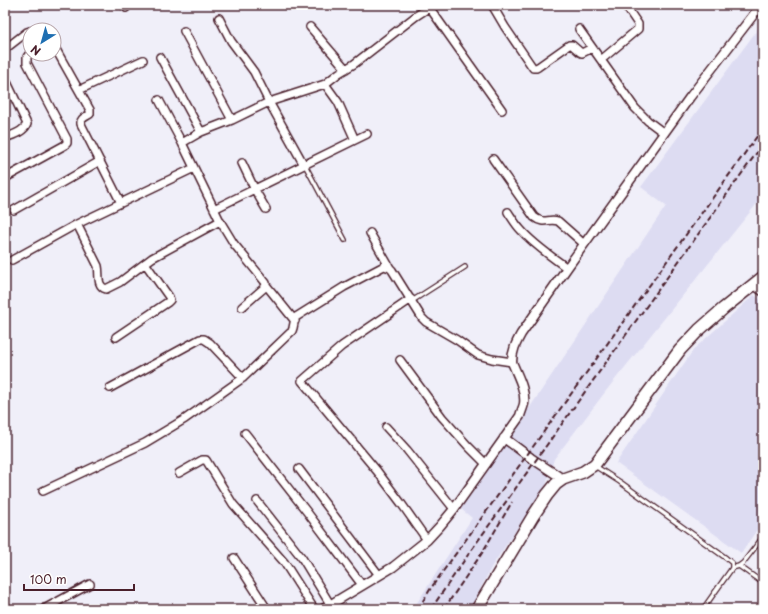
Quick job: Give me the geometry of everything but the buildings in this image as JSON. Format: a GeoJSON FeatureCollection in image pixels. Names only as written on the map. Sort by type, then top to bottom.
{"type":"FeatureCollection","features":[{"type":"Feature","properties":{"kind":"main road"},"geometry":{"type":"LineString","coordinates":[[477,609],[533,516],[556,484],[563,479],[583,472],[594,465],[606,451],[680,350],[699,330],[763,277]]}},
{"type":"Feature","properties":{"kind":"street"},"geometry":{"type":"LineString","coordinates":[[492,5],[533,68],[538,67],[569,45],[573,46],[581,53],[592,48]]}},
{"type":"Feature","properties":{"kind":"street"},"geometry":{"type":"LineString","coordinates":[[601,60],[638,29],[638,24],[625,5]]}},
{"type":"Feature","properties":{"kind":"street"},"geometry":{"type":"LineString","coordinates":[[257,501],[302,558],[326,607],[393,567],[427,540],[454,509],[520,416],[524,404],[524,396],[512,362],[514,350],[521,334],[690,97],[761,5]]}},
{"type":"Feature","properties":{"kind":"street"},"geometry":{"type":"LineString","coordinates":[[182,143],[201,132],[232,120],[269,102],[325,84],[431,6],[502,110]]}},
{"type":"Feature","properties":{"kind":"street"},"geometry":{"type":"LineString","coordinates":[[219,18],[231,41],[254,72],[304,165]]}},
{"type":"Feature","properties":{"kind":"street"},"geometry":{"type":"LineString","coordinates":[[310,27],[346,69]]}},
{"type":"Feature","properties":{"kind":"street"},"geometry":{"type":"LineString","coordinates":[[578,29],[636,108],[648,121],[664,133]]}},
{"type":"Feature","properties":{"kind":"street"},"geometry":{"type":"LineString","coordinates":[[184,31],[232,120]]}},
{"type":"Feature","properties":{"kind":"street"},"geometry":{"type":"LineString","coordinates":[[5,49],[22,36]]}},
{"type":"Feature","properties":{"kind":"street"},"geometry":{"type":"LineString","coordinates":[[160,57],[201,132]]}},
{"type":"Feature","properties":{"kind":"street"},"geometry":{"type":"LineString","coordinates":[[62,60],[91,111],[80,122],[121,203]]}},
{"type":"Feature","properties":{"kind":"street"},"geometry":{"type":"LineString","coordinates":[[79,90],[143,60]]}},
{"type":"Feature","properties":{"kind":"street"},"geometry":{"type":"LineString","coordinates":[[5,178],[65,145],[68,141],[27,62]]}},
{"type":"Feature","properties":{"kind":"street"},"geometry":{"type":"LineString","coordinates":[[5,78],[27,126],[5,138]]}},
{"type":"Feature","properties":{"kind":"street"},"geometry":{"type":"LineString","coordinates":[[325,84],[338,102],[355,140]]}},
{"type":"Feature","properties":{"kind":"street"},"geometry":{"type":"LineString","coordinates":[[159,100],[220,221],[232,240],[266,282],[266,285],[294,321]]}},
{"type":"Feature","properties":{"kind":"street"},"geometry":{"type":"LineString","coordinates":[[214,209],[367,134]]}},
{"type":"Feature","properties":{"kind":"street"},"geometry":{"type":"LineString","coordinates":[[493,159],[534,217],[542,222],[558,220],[584,244]]}},
{"type":"Feature","properties":{"kind":"street"},"geometry":{"type":"LineString","coordinates":[[14,210],[100,161]]}},
{"type":"Feature","properties":{"kind":"street"},"geometry":{"type":"LineString","coordinates":[[242,163],[266,209]]}},
{"type":"Feature","properties":{"kind":"street"},"geometry":{"type":"LineString","coordinates":[[12,260],[78,224],[194,168]]}},
{"type":"Feature","properties":{"kind":"street"},"geometry":{"type":"LineString","coordinates":[[508,212],[526,236],[567,268]]}},
{"type":"Feature","properties":{"kind":"street"},"geometry":{"type":"LineString","coordinates":[[78,224],[98,266],[100,284],[104,289],[120,282],[145,263],[220,221]]}},
{"type":"Feature","properties":{"kind":"street"},"geometry":{"type":"LineString","coordinates":[[370,233],[390,268],[426,322],[457,340],[478,355],[512,362]]}},
{"type":"Feature","properties":{"kind":"street"},"geometry":{"type":"LineString","coordinates":[[116,337],[170,300],[145,263]]}},
{"type":"Feature","properties":{"kind":"street"},"geometry":{"type":"LineString","coordinates":[[43,491],[145,443],[197,411],[244,378],[290,332],[293,328],[295,318],[298,315],[344,287],[384,266],[390,268]]}},
{"type":"Feature","properties":{"kind":"street"},"geometry":{"type":"LineString","coordinates":[[753,284],[763,292]]}},
{"type":"Feature","properties":{"kind":"street"},"geometry":{"type":"LineString","coordinates":[[242,308],[266,285]]}},
{"type":"Feature","properties":{"kind":"street"},"geometry":{"type":"LineString","coordinates":[[411,300],[342,346],[302,380],[377,472],[427,540]]}},
{"type":"Feature","properties":{"kind":"street"},"geometry":{"type":"LineString","coordinates":[[110,388],[200,339],[204,339],[210,344],[244,378]]}},
{"type":"Feature","properties":{"kind":"street"},"geometry":{"type":"LineString","coordinates":[[400,360],[442,417],[486,464]]}},
{"type":"Feature","properties":{"kind":"street"},"geometry":{"type":"LineString","coordinates":[[386,427],[407,450],[454,509]]}},
{"type":"Feature","properties":{"kind":"street"},"geometry":{"type":"LineString","coordinates":[[245,433],[362,585]]}},
{"type":"Feature","properties":{"kind":"street"},"geometry":{"type":"LineString","coordinates":[[504,438],[563,479]]}},
{"type":"Feature","properties":{"kind":"street"},"geometry":{"type":"LineString","coordinates":[[179,472],[202,460],[206,460],[234,504],[284,562],[314,609]]}},
{"type":"Feature","properties":{"kind":"street"},"geometry":{"type":"LineString","coordinates":[[299,469],[379,575]]}},
{"type":"Feature","properties":{"kind":"street"},"geometry":{"type":"LineString","coordinates":[[234,558],[267,609]]}},
{"type":"Feature","properties":{"kind":"street"},"geometry":{"type":"LineString","coordinates":[[44,609],[90,584]]}},
{"type":"Feature","properties":{"kind":"lane"},"geometry":{"type":"LineString","coordinates":[[304,165],[345,240]]}},
{"type":"Feature","properties":{"kind":"lane"},"geometry":{"type":"LineString","coordinates":[[411,300],[465,267]]}},
{"type":"Feature","properties":{"kind":"lane"},"geometry":{"type":"LineString","coordinates":[[594,465],[726,558],[732,563],[732,568]]}},
{"type":"Feature","properties":{"kind":"lane"},"geometry":{"type":"LineString","coordinates":[[703,609],[732,568],[738,566],[746,560],[763,537]]}},
{"type":"Feature","properties":{"kind":"lane"},"geometry":{"type":"LineString","coordinates":[[738,566],[763,583]]}},
{"type":"Feature","properties":{"kind":"shaded area"},"geometry":{"type":"Polygon","coordinates":[[[763,22],[763,196],[609,387],[554,459],[546,485],[492,566],[470,609],[413,609],[472,518],[461,509],[666,206],[641,187],[763,22]]]}},
{"type":"Feature","properties":{"kind":"shaded area"},"geometry":{"type":"Polygon","coordinates":[[[754,295],[763,302],[763,521],[741,553],[616,463],[694,349],[754,295]]]}},
{"type":"Feature","properties":{"kind":"railway"},"geometry":{"type":"LineString","coordinates":[[418,609],[431,588],[763,128]]}},
{"type":"Feature","properties":{"kind":"railway"},"geometry":{"type":"LineString","coordinates":[[431,609],[472,549],[763,144]]}},
{"type":"Feature","properties":{"kind":"railway"},"geometry":{"type":"LineString","coordinates":[[444,609],[482,553],[512,502]]}}]}
